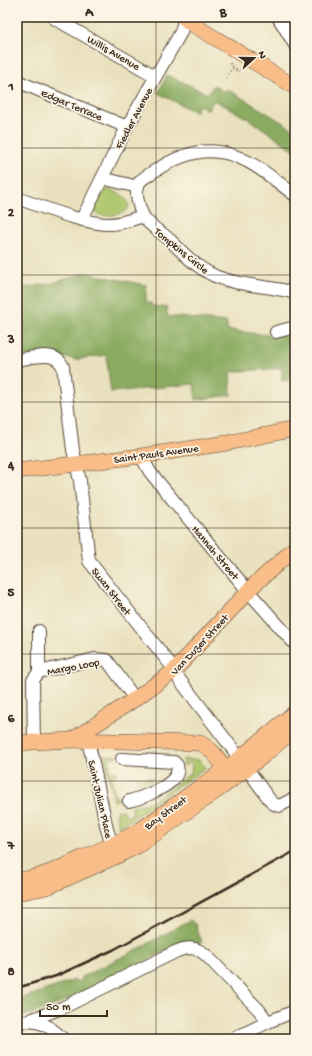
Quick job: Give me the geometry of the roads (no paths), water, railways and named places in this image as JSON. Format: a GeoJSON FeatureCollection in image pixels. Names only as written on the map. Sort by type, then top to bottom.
{"type":"FeatureCollection","features":[{"type":"Feature","properties":{"kind":"main road"},"geometry":{"type":"LineString","coordinates":[[183,17],[295,87]]}},
{"type":"Feature","properties":{"kind":"main road","name":"Saint Pauls Avenue"},"geometry":{"type":"LineString","coordinates":[[17,471],[141,456],[222,444],[295,429]]}},
{"type":"Feature","properties":{"kind":"main road","name":"Van Duzer Street"},"geometry":{"type":"LineString","coordinates":[[72,740],[135,699],[174,671],[248,591],[295,548]]}},
{"type":"Feature","properties":{"kind":"main road","name":"Bay Street"},"geometry":{"type":"LineString","coordinates":[[244,763],[295,712]]}},
{"type":"Feature","properties":{"kind":"main road","name":"Bay Street"},"geometry":{"type":"LineString","coordinates":[[17,880],[44,874],[150,838],[229,774],[295,730]]}},
{"type":"Feature","properties":{"kind":"main road"},"geometry":{"type":"LineString","coordinates":[[17,742],[88,740],[200,743],[214,754],[229,774]]}},
{"type":"Feature","properties":{"kind":"main road","name":"Bay Street"},"geometry":{"type":"LineString","coordinates":[[17,893],[44,888],[114,851]]}},
{"type":"Feature","properties":{"kind":"street","name":"Willis Avenue"},"geometry":{"type":"LineString","coordinates":[[52,17],[155,76]]}},
{"type":"Feature","properties":{"kind":"street","name":"Fiedler Avenue"},"geometry":{"type":"LineString","coordinates":[[82,219],[127,127],[182,30],[184,24],[183,17]]}},
{"type":"Feature","properties":{"kind":"street"},"geometry":{"type":"LineString","coordinates":[[278,17],[295,45]]}},
{"type":"Feature","properties":{"kind":"street","name":"Edgar Terrace"},"geometry":{"type":"LineString","coordinates":[[17,81],[127,127]]}},
{"type":"Feature","properties":{"kind":"street"},"geometry":{"type":"LineString","coordinates":[[17,198],[95,222],[110,224],[143,216],[139,204],[138,187],[141,181],[165,164],[175,159],[199,152],[218,152],[230,154],[247,161],[259,168],[295,195]]}},
{"type":"Feature","properties":{"kind":"street"},"geometry":{"type":"LineString","coordinates":[[102,178],[138,187]]}},
{"type":"Feature","properties":{"kind":"street","name":"Tompkins Circle"},"geometry":{"type":"LineString","coordinates":[[143,216],[148,223],[163,234],[192,260],[214,276],[244,285],[295,293]]}},
{"type":"Feature","properties":{"kind":"street"},"geometry":{"type":"LineString","coordinates":[[276,332],[295,327]]}},
{"type":"Feature","properties":{"kind":"street","name":"Swan Street"},"geometry":{"type":"LineString","coordinates":[[17,360],[47,356],[56,357],[61,362],[64,370],[73,450],[80,481],[89,562],[170,664],[182,684],[244,763],[270,799],[276,805],[282,805],[295,798]]}},
{"type":"Feature","properties":{"kind":"street","name":"Hannah Street"},"geometry":{"type":"LineString","coordinates":[[141,456],[150,472],[248,591],[295,644]]}},
{"type":"Feature","properties":{"kind":"street","name":"Margo Loop"},"geometry":{"type":"LineString","coordinates":[[38,631],[40,672]]}},
{"type":"Feature","properties":{"kind":"street","name":"Margo Loop"},"geometry":{"type":"LineString","coordinates":[[34,742],[33,680],[40,672],[95,659],[107,660],[135,699]]}},
{"type":"Feature","properties":{"kind":"street","name":"Saint Julian Place"},"geometry":{"type":"LineString","coordinates":[[88,740],[107,829],[114,851]]}},
{"type":"Feature","properties":{"kind":"street"},"geometry":{"type":"LineString","coordinates":[[122,759],[174,762],[177,765],[178,771],[176,776],[158,789],[142,798],[128,801]]}},
{"type":"Feature","properties":{"kind":"street"},"geometry":{"type":"LineString","coordinates":[[17,1022],[30,1020],[62,1008],[175,952],[191,948],[202,952],[207,956],[259,1010],[268,1022]]}},
{"type":"Feature","properties":{"kind":"street"},"geometry":{"type":"LineString","coordinates":[[233,1039],[295,1010]]}},
{"type":"Feature","properties":{"kind":"street"},"geometry":{"type":"LineString","coordinates":[[30,1020],[47,1025],[63,1039]]}},
{"type":"Feature","properties":{"kind":"railway"},"geometry":{"type":"LineString","coordinates":[[17,988],[56,976],[113,950],[295,851]]}}]}
